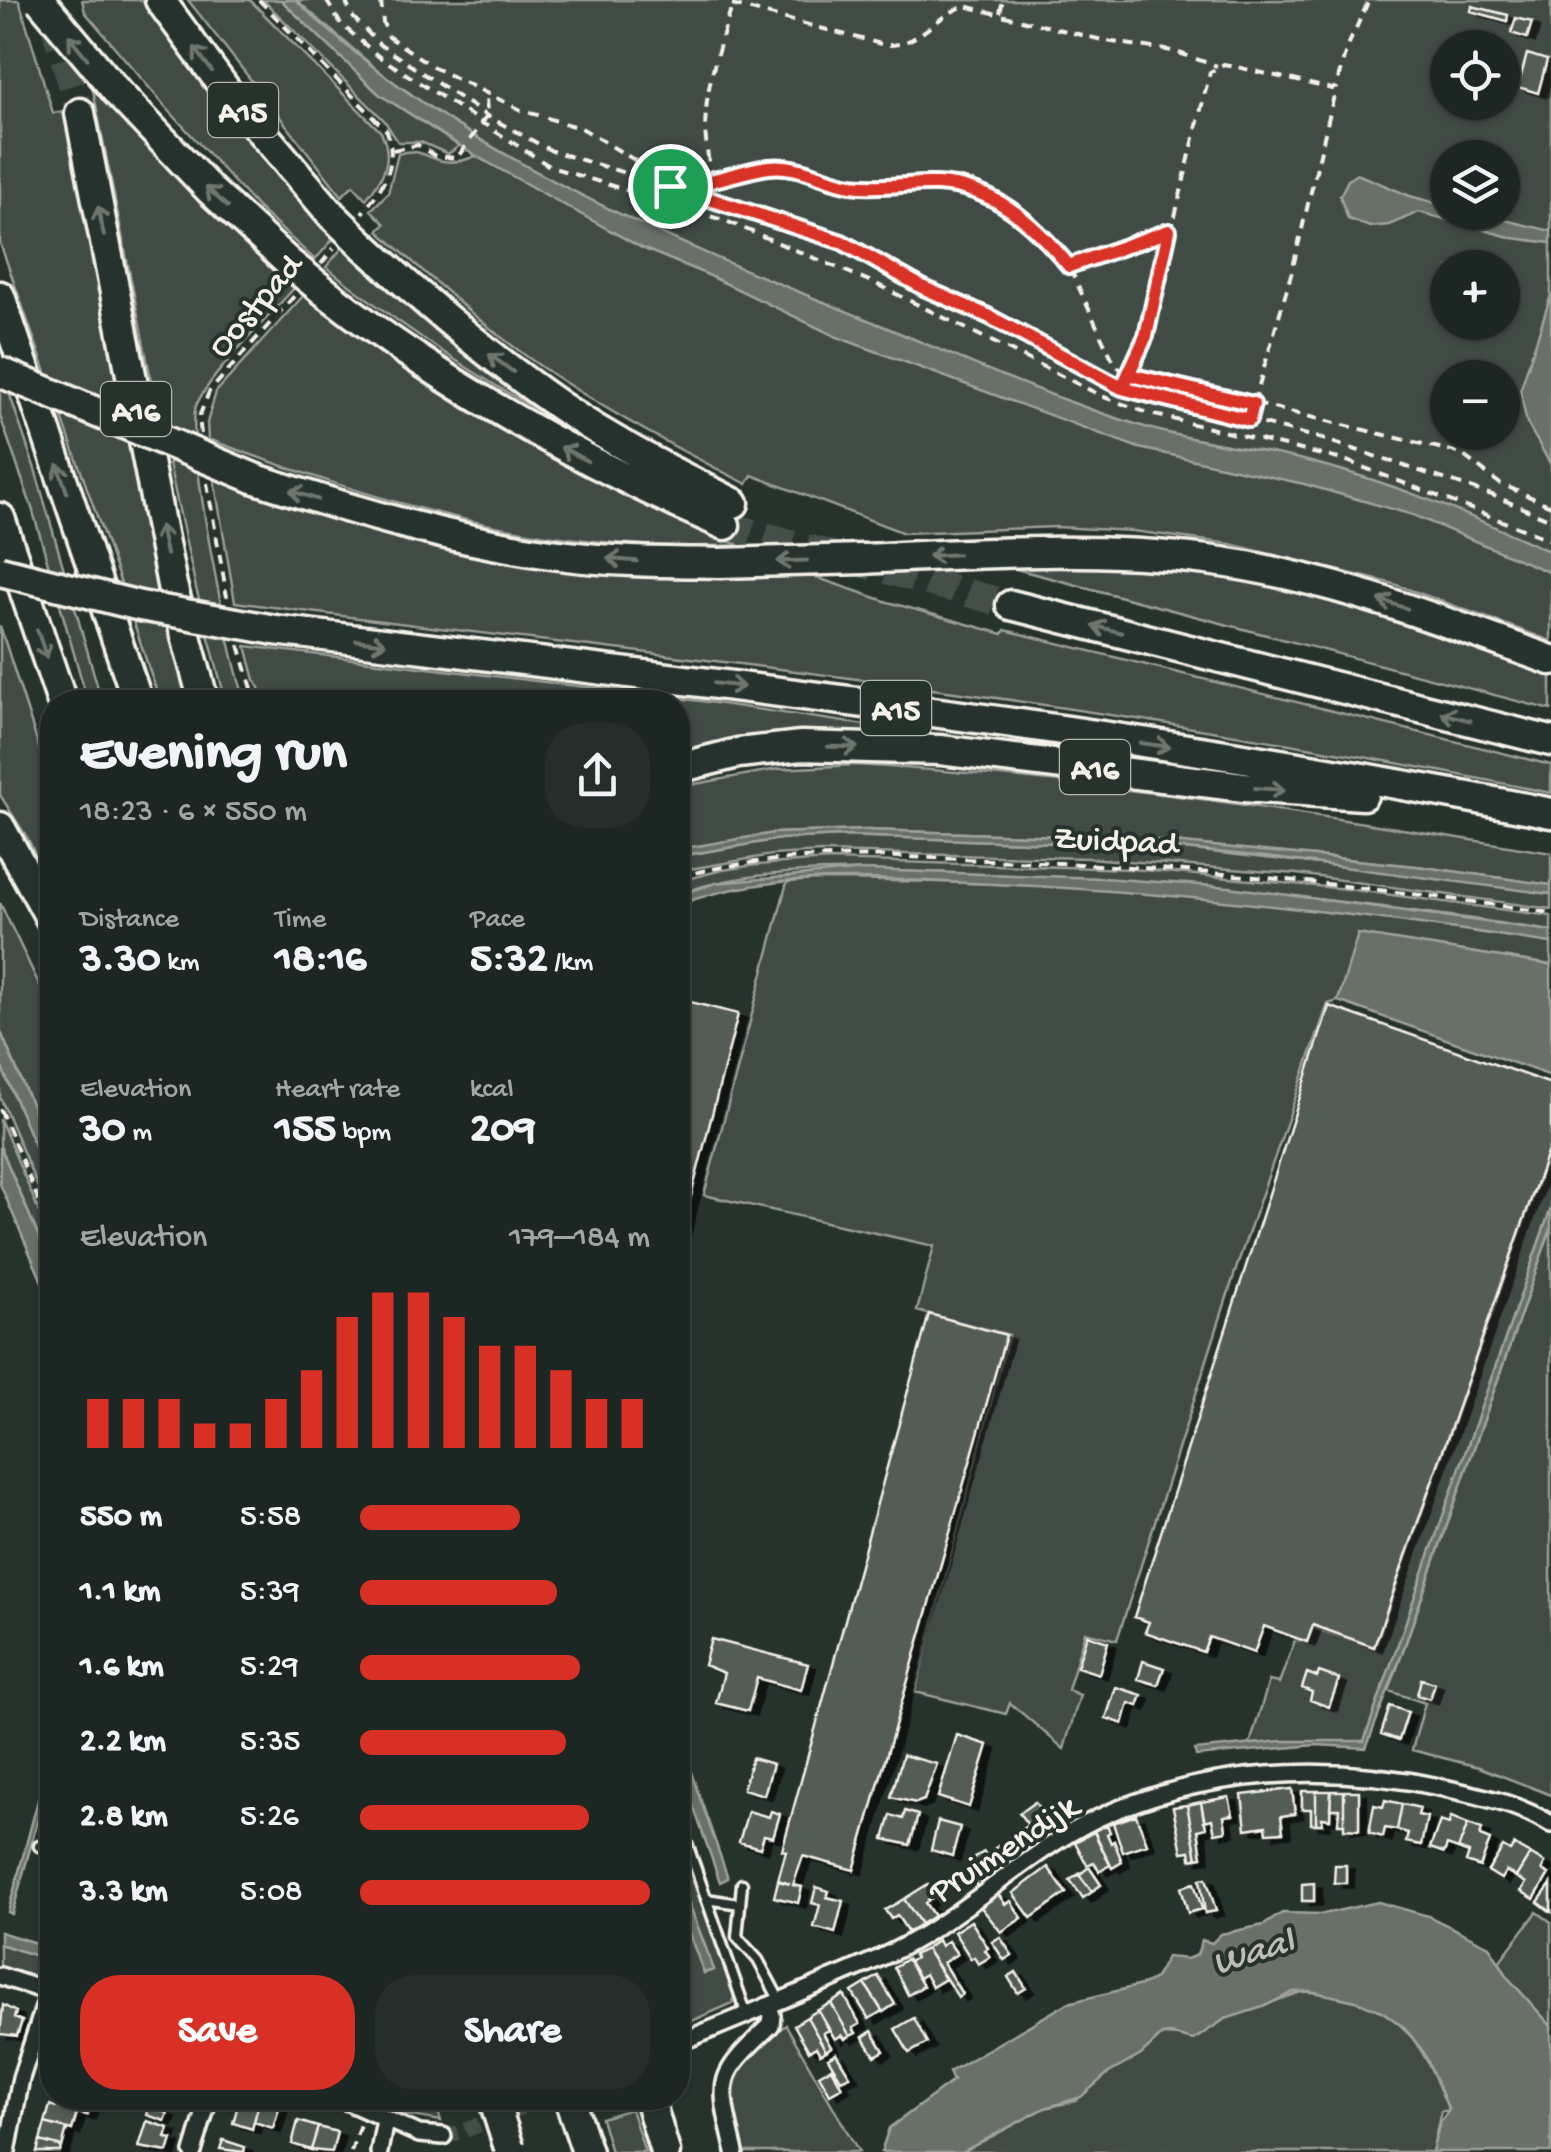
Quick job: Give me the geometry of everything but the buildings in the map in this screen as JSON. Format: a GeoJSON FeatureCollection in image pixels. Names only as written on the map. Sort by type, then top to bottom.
{"type":"FeatureCollection","features":[{"type":"Feature","properties":{"kind":"highway","name":"A15"},"geometry":{"type":"LineString","coordinates":[[40,0],[118,93],[210,191],[308,280],[418,360],[500,412],[625,481],[730,514],[563,408],[484,351],[348,230],[226,90],[160,0]]}},
{"type":"Feature","properties":{"kind":"highway","name":"A16"},"geometry":{"type":"LineString","coordinates":[[80,113],[172,585],[201,690]]}},
{"type":"Feature","properties":{"kind":"highway","name":"A16"},"geometry":{"type":"LineString","coordinates":[[0,296],[134,690]]}},
{"type":"Feature","properties":{"kind":"highway"},"geometry":{"type":"LineString","coordinates":[[0,372],[256,479],[337,506],[565,556],[719,564],[1022,550],[1136,552],[1211,560],[1288,575],[1390,603],[1551,660]]}},
{"type":"Feature","properties":{"kind":"highway"},"geometry":{"type":"LineString","coordinates":[[0,518],[58,690]]}},
{"type":"Feature","properties":{"kind":"highway","name":"A15"},"geometry":{"type":"LineString","coordinates":[[0,570],[140,606],[275,630],[758,689],[1146,743],[1551,813]]}},
{"type":"Feature","properties":{"kind":"highway"},"geometry":{"type":"LineString","coordinates":[[1010,605],[1551,741]]}},
{"type":"Feature","properties":{"kind":"highway","name":"A16"},"geometry":{"type":"LineString","coordinates":[[690,765],[801,746],[940,750],[1244,787],[1514,806]]}},
{"type":"Feature","properties":{"kind":"highway"},"geometry":{"type":"LineString","coordinates":[[0,826],[40,899]]}},
{"type":"Feature","properties":{"kind":"highway"},"geometry":{"type":"LineString","coordinates":[[497,2110],[510,2150]]}},
{"type":"Feature","properties":{"kind":"highway"},"geometry":{"type":"LineString","coordinates":[[573,2110],[587,2152]]}},
{"type":"Feature","properties":{"kind":"highway"},"geometry":{"type":"LineString","coordinates":[[653,2110],[665,2152]]}},
{"type":"Feature","properties":{"kind":"street","name":"Pruimendijk"},"geometry":{"type":"LineString","coordinates":[[690,2038],[884,1956],[920,1937],[1073,1832],[1101,1817],[1173,1792],[1250,1776],[1363,1774],[1482,1796],[1533,1813],[1551,1824]]}},
{"type":"Feature","properties":{"kind":"street"},"geometry":{"type":"LineString","coordinates":[[0,1976],[40,1989]]}},
{"type":"Feature","properties":{"kind":"street"},"geometry":{"type":"LineString","coordinates":[[735,2152],[726,2114],[724,2080],[738,2054],[771,2025],[773,2004]]}},
{"type":"Feature","properties":{"kind":"street"},"geometry":{"type":"LineString","coordinates":[[7,2152],[21,2078],[40,2024]]}},
{"type":"Feature","properties":{"kind":"street"},"geometry":{"type":"LineString","coordinates":[[194,2152],[205,2110]]}},
{"type":"Feature","properties":{"kind":"street"},"geometry":{"type":"LineString","coordinates":[[365,2110],[420,2134],[443,2136]]}},
{"type":"Feature","properties":{"kind":"street"},"geometry":{"type":"LineString","coordinates":[[379,2152],[386,2120]]}},
{"type":"Feature","properties":{"kind":"lane"},"geometry":{"type":"LineString","coordinates":[[690,1853],[747,2015]]}},
{"type":"Feature","properties":{"kind":"lane"},"geometry":{"type":"LineString","coordinates":[[742,1884],[737,1937],[758,1960],[773,2004]]}},
{"type":"Feature","properties":{"kind":"lane"},"geometry":{"type":"LineString","coordinates":[[706,1899],[740,1904]]}},
{"type":"Feature","properties":{"kind":"path"},"geometry":{"type":"LineString","coordinates":[[259,0],[387,131],[393,150],[418,145],[435,156],[458,158],[487,116],[486,95]]}},
{"type":"Feature","properties":{"kind":"path"},"geometry":{"type":"LineString","coordinates":[[326,0],[341,24],[378,56],[481,126],[551,167],[726,220],[874,283],[1104,397],[1152,414],[1348,460],[1551,540]]}},
{"type":"Feature","properties":{"kind":"path"},"geometry":{"type":"LineString","coordinates":[[345,0],[352,16],[380,46],[487,116],[552,151],[670,184],[842,242],[1122,388],[1382,457],[1551,520]]}},
{"type":"Feature","properties":{"kind":"path"},"geometry":{"type":"LineString","coordinates":[[381,0],[383,23],[390,37],[435,68],[486,95],[583,129],[670,184],[687,185],[770,166],[848,185],[938,184],[990,198],[1026,219],[1069,266],[1116,364],[1130,375],[1460,453],[1499,483],[1551,506]]}},
{"type":"Feature","properties":{"kind":"path"},"geometry":{"type":"LineString","coordinates":[[1000,13],[1003,0]]}},
{"type":"Feature","properties":{"kind":"path"},"geometry":{"type":"LineString","coordinates":[[1249,420],[1292,271],[1346,50],[1369,0]]}},
{"type":"Feature","properties":{"kind":"path"},"geometry":{"type":"LineString","coordinates":[[712,180],[703,146],[705,98],[733,2],[900,46],[914,40],[951,10],[964,6],[1326,90],[1336,87]]}},
{"type":"Feature","properties":{"kind":"path"},"geometry":{"type":"LineString","coordinates":[[1122,388],[1146,336],[1206,83],[1217,66]]}},
{"type":"Feature","properties":{"kind":"path","name":"Oostpad"},"geometry":{"type":"LineString","coordinates":[[319,266],[388,179],[393,150]]}},
{"type":"Feature","properties":{"kind":"path"},"geometry":{"type":"LineString","coordinates":[[1069,266],[1169,231]]}},
{"type":"Feature","properties":{"kind":"path","name":"Oostpad"},"geometry":{"type":"LineString","coordinates":[[201,434],[199,417],[210,392],[308,280]]}},
{"type":"Feature","properties":{"kind":"path"},"geometry":{"type":"LineString","coordinates":[[205,468],[230,606]]}},
{"type":"Feature","properties":{"kind":"path"},"geometry":{"type":"LineString","coordinates":[[239,644],[252,690]]}},
{"type":"Feature","properties":{"kind":"path","name":"Zuidpad"},"geometry":{"type":"LineString","coordinates":[[690,875],[735,864],[815,856],[1109,864],[1386,889],[1551,913]]}},
{"type":"Feature","properties":{"kind":"path"},"geometry":{"type":"LineString","coordinates":[[0,1109],[40,1204]]}},
{"type":"Feature","properties":{"kind":"path"},"geometry":{"type":"LineString","coordinates":[[351,2152],[365,2110]]}},
{"type":"Feature","properties":{"kind":"shaded area"},"geometry":{"type":"Polygon","coordinates":[[[0,0],[19,0],[53,113],[64,111],[137,481],[190,690],[156,690],[0,243],[0,0]]]}},
{"type":"Feature","properties":{"kind":"shaded area"},"geometry":{"type":"Polygon","coordinates":[[[82,0],[144,0],[290,191],[334,238],[315,260],[258,208],[163,104],[85,12],[82,0]]]}},
{"type":"Feature","properties":{"kind":"shaded area"},"geometry":{"type":"Polygon","coordinates":[[[188,0],[250,0],[381,132],[387,159],[378,183],[366,199],[353,185],[342,196],[188,0]]]}},
{"type":"Feature","properties":{"kind":"shaded area"},"geometry":{"type":"Polygon","coordinates":[[[263,0],[281,0],[379,94],[459,146],[448,154],[421,142],[398,142],[384,120],[263,0]]]}},
{"type":"Feature","properties":{"kind":"shaded area"},"geometry":{"type":"Polygon","coordinates":[[[296,0],[1551,0],[1551,641],[1394,584],[1230,544],[1133,531],[1056,527],[904,533],[752,475],[747,484],[628,421],[534,362],[465,308],[378,231],[385,224],[371,210],[388,193],[398,154],[417,152],[449,162],[476,156],[486,162],[410,93],[389,80],[296,0]]]}},
{"type":"Feature","properties":{"kind":"shaded area"},"geometry":{"type":"Polygon","coordinates":[[[90,75],[272,269],[295,287],[226,363],[196,406],[194,426],[203,504],[242,690],[223,690],[154,395],[90,75]]]}},
{"type":"Feature","properties":{"kind":"shaded area"},"geometry":{"type":"Polygon","coordinates":[[[343,247],[444,335],[577,432],[448,355],[326,267],[343,247]]]}},
{"type":"Feature","properties":{"kind":"shaded area"},"geometry":{"type":"Polygon","coordinates":[[[304,295],[384,356],[512,437],[739,545],[600,542],[468,520],[338,484],[208,439],[207,423],[216,392],[304,295]]]}},
{"type":"Feature","properties":{"kind":"shaded area"},"geometry":{"type":"Polygon","coordinates":[[[0,366],[35,469],[99,690],[84,688],[32,508],[0,416],[0,366]]]}},
{"type":"Feature","properties":{"kind":"shaded area"},"geometry":{"type":"Polygon","coordinates":[[[212,467],[531,564],[671,578],[809,575],[1003,634],[1005,630],[1551,765],[1551,793],[1295,745],[1037,704],[235,602],[212,467]]]}},
{"type":"Feature","properties":{"kind":"shaded area"},"geometry":{"type":"Polygon","coordinates":[[[993,563],[1100,564],[1171,570],[1337,602],[1551,670],[1551,710],[993,563]]]}},
{"type":"Feature","properties":{"kind":"shaded area"},"geometry":{"type":"Polygon","coordinates":[[[0,626],[40,751],[40,864],[0,795],[0,626]]]}},
{"type":"Feature","properties":{"kind":"shaded area"},"geometry":{"type":"Polygon","coordinates":[[[246,646],[610,690],[260,690],[246,646]]]}},
{"type":"Feature","properties":{"kind":"shaded area"},"geometry":{"type":"Polygon","coordinates":[[[690,700],[701,701],[974,741],[690,759],[690,700]]]}},
{"type":"Feature","properties":{"kind":"shaded area"},"geometry":{"type":"Polygon","coordinates":[[[856,765],[943,771],[1291,812],[1551,853],[1551,885],[1416,866],[1132,838],[867,830],[774,833],[690,854],[690,785],[778,769],[856,765]]]}},
{"type":"Feature","properties":{"kind":"shaded area"},"geometry":{"type":"Polygon","coordinates":[[[842,836],[1156,846],[1551,894],[1551,909],[1297,874],[1088,858],[821,852],[772,855],[690,869],[690,854],[780,839],[842,836]]]}},
{"type":"Feature","properties":{"kind":"shaded area"},"geometry":{"type":"Polygon","coordinates":[[[830,860],[1132,869],[1347,889],[1551,916],[1551,931],[1250,892],[1023,876],[810,872],[738,878],[690,891],[690,879],[753,866],[830,860]]]}},
{"type":"Feature","properties":{"kind":"shaded area"},"geometry":{"type":"Polygon","coordinates":[[[787,882],[1012,884],[1205,897],[1551,943],[1551,965],[1358,935],[1338,1001],[1328,1004],[1239,1260],[1117,1640],[1085,1632],[1068,1690],[1080,1695],[1064,1749],[1010,1703],[1006,1714],[915,1692],[1009,1335],[917,1311],[934,1246],[704,1195],[787,882]]]}},
{"type":"Feature","properties":{"kind":"shaded area"},"geometry":{"type":"Polygon","coordinates":[[[0,903],[40,986],[40,1125],[0,1030],[0,903]]]}},
{"type":"Feature","properties":{"kind":"shaded area"},"geometry":{"type":"Polygon","coordinates":[[[0,1063],[40,1158],[40,1192],[0,1097],[0,1063]]]}},
{"type":"Feature","properties":{"kind":"shaded area"},"geometry":{"type":"Polygon","coordinates":[[[0,1119],[40,1214],[40,1240],[0,1146],[0,1119]]]}},
{"type":"Feature","properties":{"kind":"shaded area"},"geometry":{"type":"Polygon","coordinates":[[[1551,1146],[1551,1208],[1364,1742],[1250,1744],[1269,1681],[1279,1683],[1295,1640],[1307,1643],[1313,1628],[1375,1648],[1551,1146]]]}},
{"type":"Feature","properties":{"kind":"shaded area"},"geometry":{"type":"Polygon","coordinates":[[[1551,1228],[1551,1795],[1479,1767],[1412,1750],[1425,1703],[1389,1691],[1551,1228]]]}},
{"type":"Feature","properties":{"kind":"shaded area"},"geometry":{"type":"Polygon","coordinates":[[[690,1866],[734,1993],[733,2003],[690,2022],[690,1936],[704,1973],[714,1970],[690,1906],[690,1866]]]}},
{"type":"Feature","properties":{"kind":"shaded area"},"geometry":{"type":"Polygon","coordinates":[[[1537,1912],[1551,1922],[1551,2026],[1499,1962],[1537,1912]]]}},
{"type":"Feature","properties":{"kind":"shaded area"},"geometry":{"type":"Polygon","coordinates":[[[0,1944],[40,1957],[40,1978],[0,1966],[0,1944]]]}},
{"type":"Feature","properties":{"kind":"shaded area"},"geometry":{"type":"Polygon","coordinates":[[[1301,1992],[1370,2006],[1402,2026],[1414,2040],[1449,2111],[1441,2111],[1432,2152],[962,2152],[1045,2108],[1075,2101],[1162,2035],[1198,2037],[1225,2019],[1301,1992]]]}},
{"type":"Feature","properties":{"kind":"shaded area"},"geometry":{"type":"Polygon","coordinates":[[[786,2025],[859,2152],[743,2152],[735,2110],[737,2079],[753,2053],[786,2025]]]}},
{"type":"Feature","properties":{"kind":"shaded area"},"geometry":{"type":"Polygon","coordinates":[[[391,2110],[438,2110],[441,2121],[391,2110]]]}},
{"type":"Feature","properties":{"kind":"shaded area"},"geometry":{"type":"Polygon","coordinates":[[[631,2110],[645,2152],[611,2152],[601,2118],[631,2110]]]}},
{"type":"Feature","properties":{"kind":"water"},"geometry":{"type":"Polygon","coordinates":[[[281,0],[296,0],[358,55],[495,148],[643,225],[1078,405],[1168,433],[1342,470],[1433,501],[1551,552],[1551,573],[1413,515],[1304,484],[1139,448],[837,337],[642,248],[476,156],[379,94],[281,0]]]}},
{"type":"Feature","properties":{"kind":"water"},"geometry":{"type":"Polygon","coordinates":[[[1357,174],[1430,201],[1430,215],[1419,212],[1389,225],[1370,227],[1348,219],[1340,196],[1348,180],[1357,174]]]}},
{"type":"Feature","properties":{"kind":"water"},"geometry":{"type":"Polygon","coordinates":[[[1520,224],[1551,231],[1551,243],[1484,230],[1520,230],[1520,224]]]}},
{"type":"Feature","properties":{"kind":"water"},"geometry":{"type":"Polygon","coordinates":[[[1551,295],[1551,465],[1527,423],[1520,391],[1551,295]]]}},
{"type":"Feature","properties":{"kind":"water"},"geometry":{"type":"Polygon","coordinates":[[[867,830],[1132,838],[1416,866],[1551,885],[1551,894],[1156,846],[842,836],[780,839],[690,854],[690,847],[774,833],[867,830]]]}},
{"type":"Feature","properties":{"kind":"water"},"geometry":{"type":"Polygon","coordinates":[[[864,870],[1102,878],[1229,887],[1551,931],[1551,943],[1261,905],[934,881],[822,879],[749,886],[690,901],[690,891],[716,883],[864,870]]]}},
{"type":"Feature","properties":{"kind":"water"},"geometry":{"type":"Polygon","coordinates":[[[1358,934],[1551,965],[1551,1076],[1338,1001],[1358,934]]]}},
{"type":"Feature","properties":{"kind":"water"},"geometry":{"type":"Polygon","coordinates":[[[0,1030],[40,1125],[40,1158],[0,1063],[0,1030]]]}},
{"type":"Feature","properties":{"kind":"water"},"geometry":{"type":"Polygon","coordinates":[[[0,1146],[40,1240],[40,1277],[0,1184],[0,1146]]]}},
{"type":"Feature","properties":{"kind":"water"},"geometry":{"type":"Polygon","coordinates":[[[1551,1208],[1551,1228],[1366,1748],[1316,1745],[1196,1756],[1195,1750],[1282,1741],[1364,1741],[1551,1208]]]}},
{"type":"Feature","properties":{"kind":"water"},"geometry":{"type":"Polygon","coordinates":[[[690,1769],[728,1878],[720,1882],[690,1797],[690,1769]]]}},
{"type":"Feature","properties":{"kind":"water"},"geometry":{"type":"Polygon","coordinates":[[[40,1793],[40,1812],[12,1914],[8,1912],[40,1793]]]}},
{"type":"Feature","properties":{"kind":"water","name":"Waal"},"geometry":{"type":"Polygon","coordinates":[[[1378,1902],[1428,1916],[1489,1946],[1509,1979],[1551,2026],[1551,2152],[1432,2152],[1440,2122],[1449,2110],[1424,2053],[1405,2028],[1382,2011],[1310,1991],[1293,1992],[1225,2019],[1193,2040],[1162,2035],[1141,2055],[1107,2074],[1081,2097],[1045,2108],[962,2152],[881,2152],[889,2128],[953,2081],[949,2072],[1068,2003],[1145,1984],[1155,1978],[1167,1957],[1187,1959],[1197,1955],[1202,1940],[1212,1943],[1221,1934],[1264,1925],[1282,1913],[1323,1914],[1378,1902]]]}},
{"type":"Feature","properties":{"kind":"water"},"geometry":{"type":"Polygon","coordinates":[[[690,1906],[714,1970],[704,1973],[690,1936],[690,1906]]]}},
{"type":"Feature","properties":{"kind":"water"},"geometry":{"type":"Polygon","coordinates":[[[0,1932],[40,1944],[40,1957],[0,1944],[0,1932]]]}},
{"type":"Feature","properties":{"kind":"tunnel"},"geometry":{"type":"LineString","coordinates":[[53,18],[80,113]]}},
{"type":"Feature","properties":{"kind":"tunnel"},"geometry":{"type":"LineString","coordinates":[[725,525],[1011,605]]}},
{"type":"Feature","properties":{"kind":"tunnel"},"geometry":{"type":"LineString","coordinates":[[443,2136],[515,2110]]}},
{"type":"Feature","properties":{"kind":"route"},"geometry":{"type":"LineString","coordinates":[[670,186],[671,182],[687,185],[770,166],[848,185],[938,184],[962,188],[980,193],[1026,219],[1069,266],[1169,231],[1146,336],[1122,388],[1249,420],[1253,404],[1130,375],[1122,388],[842,242],[670,186]]}}]}
